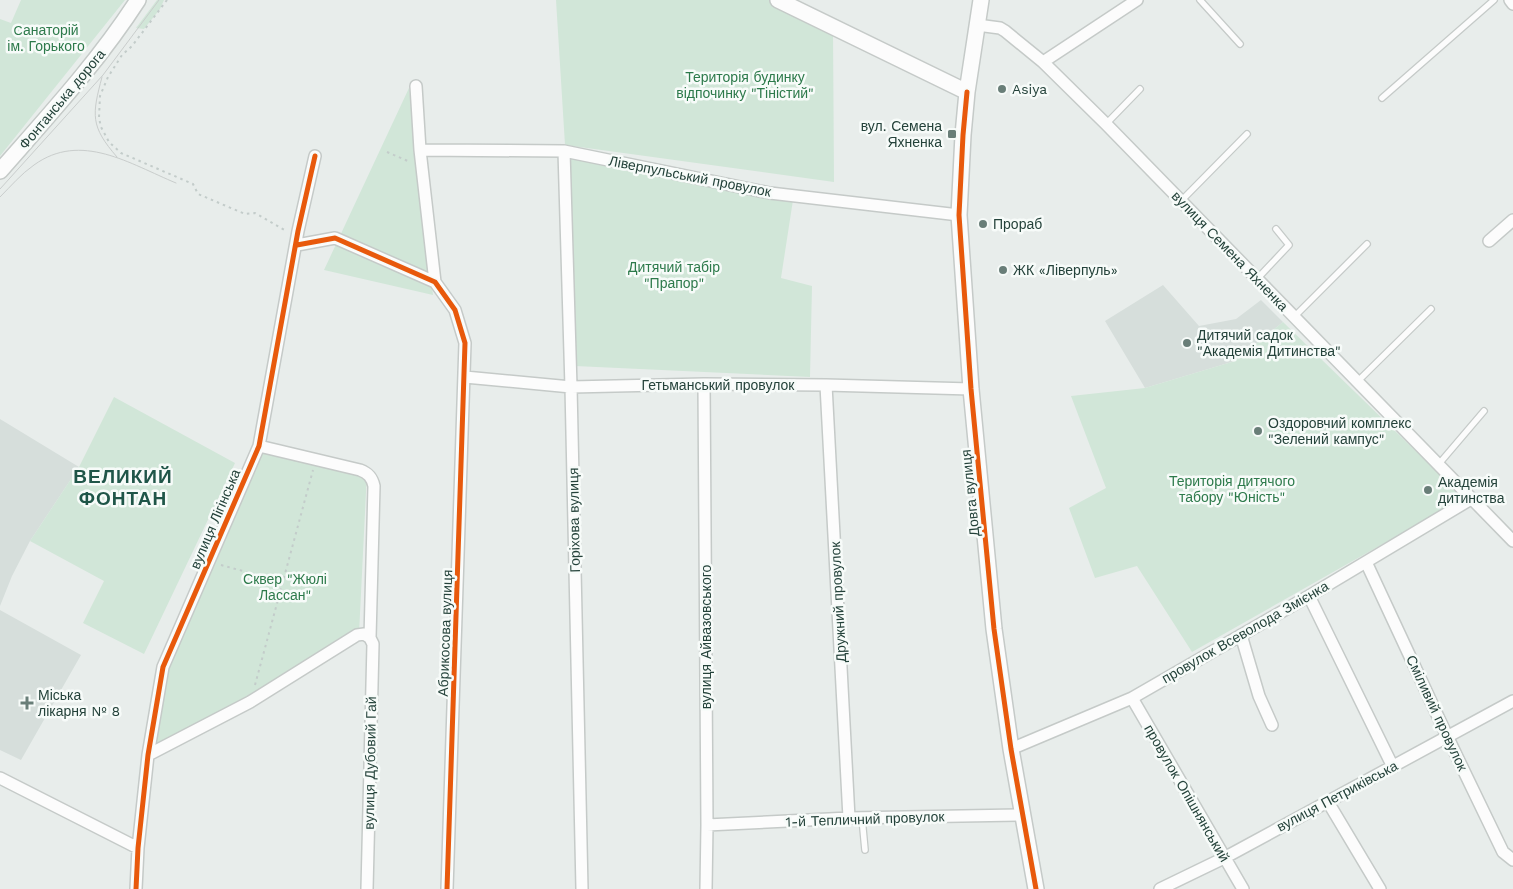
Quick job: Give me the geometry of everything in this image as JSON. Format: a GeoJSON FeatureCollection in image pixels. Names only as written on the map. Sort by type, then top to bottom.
{"type":"FeatureCollection","features":[{"type":"Feature","properties":{"kind":"street","name":"Фонтанська дорога"},"geometry":{"type":"LineString","coordinates":[[0,171],[80,80],[118,32],[138,0]]}},
{"type":"Feature","properties":{"kind":"street"},"geometry":{"type":"LineString","coordinates":[[778,0],[967,92]]}},
{"type":"Feature","properties":{"kind":"street","name":"Довга вулиця"},"geometry":{"type":"LineString","coordinates":[[980,0],[967,92],[958,215],[971,389],[994,629],[1011,749],[1036,889]]}},
{"type":"Feature","properties":{"kind":"street"},"geometry":{"type":"LineString","coordinates":[[1043,62],[1137,0]]}},
{"type":"Feature","properties":{"kind":"street"},"geometry":{"type":"LineString","coordinates":[[1510,0],[1513,4]]}},
{"type":"Feature","properties":{"kind":"street","name":"вулиця Семена Яхненка"},"geometry":{"type":"LineString","coordinates":[[977,25],[1000,28],[1043,62],[1181,200],[1513,541]]}},
{"type":"Feature","properties":{"kind":"street"},"geometry":{"type":"LineString","coordinates":[[297,245],[335,238],[435,282],[420,150],[416,86]]}},
{"type":"Feature","properties":{"kind":"street","name":"Ліверпульський провулок"},"geometry":{"type":"LineString","coordinates":[[420,150],[564,151],[770,192],[958,215]]}},
{"type":"Feature","properties":{"kind":"street","name":"Горіхова вулиця"},"geometry":{"type":"LineString","coordinates":[[564,151],[582,889]]}},
{"type":"Feature","properties":{"kind":"street","name":"вулиця Лігінська"},"geometry":{"type":"LineString","coordinates":[[136,889],[138,848],[148,755],[163,667],[259,446],[297,245],[298,231],[315,156]]}},
{"type":"Feature","properties":{"kind":"street"},"geometry":{"type":"LineString","coordinates":[[1489,241],[1513,220]]}},
{"type":"Feature","properties":{"kind":"street","name":"Абрикосова вулиця"},"geometry":{"type":"LineString","coordinates":[[435,282],[455,310],[466,343],[447,889]]}},
{"type":"Feature","properties":{"kind":"street","name":"Гетьманський провулок"},"geometry":{"type":"LineString","coordinates":[[465,377],[571,387],[704,384],[971,389]]}},
{"type":"Feature","properties":{"kind":"street","name":"вулиця Айвазовського"},"geometry":{"type":"LineString","coordinates":[[704,384],[706,889]]}},
{"type":"Feature","properties":{"kind":"street","name":"Дружний провулок"},"geometry":{"type":"LineString","coordinates":[[826,385],[850,818]]}},
{"type":"Feature","properties":{"kind":"street","name":"вулиця Дубовий Гай"},"geometry":{"type":"LineString","coordinates":[[259,446],[360,470],[373,480],[370,638],[373,644],[367,889]]}},
{"type":"Feature","properties":{"kind":"street","name":"провулок Всеволода Змієнка"},"geometry":{"type":"LineString","coordinates":[[1011,749],[1132,698],[1309,596],[1471,499]]}},
{"type":"Feature","properties":{"kind":"street","name":"Сміливий провулок"},"geometry":{"type":"LineString","coordinates":[[1366,562],[1446,736],[1503,852],[1513,860]]}},
{"type":"Feature","properties":{"kind":"street"},"geometry":{"type":"LineString","coordinates":[[1309,596],[1393,767]]}},
{"type":"Feature","properties":{"kind":"street"},"geometry":{"type":"LineString","coordinates":[[148,755],[250,702],[357,635],[364,634],[370,638]]}},
{"type":"Feature","properties":{"kind":"street"},"geometry":{"type":"LineString","coordinates":[[1241,635],[1259,696],[1272,725]]}},
{"type":"Feature","properties":{"kind":"street","name":"провулок Опішнянський"},"geometry":{"type":"LineString","coordinates":[[1132,698],[1243,889]]}},
{"type":"Feature","properties":{"kind":"street","name":"вулиця Петриківська"},"geometry":{"type":"LineString","coordinates":[[1160,889],[1224,858],[1513,701]]}},
{"type":"Feature","properties":{"kind":"street"},"geometry":{"type":"LineString","coordinates":[[0,778],[138,848]]}},
{"type":"Feature","properties":{"kind":"street"},"geometry":{"type":"LineString","coordinates":[[1328,802],[1380,889]]}},
{"type":"Feature","properties":{"kind":"street","name":"1-й Тепличний провулок"},"geometry":{"type":"LineString","coordinates":[[707,825],[850,818],[1023,815]]}},
{"type":"Feature","properties":{"kind":"lane"},"geometry":{"type":"LineString","coordinates":[[1200,0],[1240,44]]}},
{"type":"Feature","properties":{"kind":"lane"},"geometry":{"type":"LineString","coordinates":[[1382,98],[1494,0]]}},
{"type":"Feature","properties":{"kind":"lane"},"geometry":{"type":"LineString","coordinates":[[1106,124],[1140,89]]}},
{"type":"Feature","properties":{"kind":"lane"},"geometry":{"type":"LineString","coordinates":[[1181,200],[1247,134]]}},
{"type":"Feature","properties":{"kind":"lane"},"geometry":{"type":"LineString","coordinates":[[1257,279],[1289,245],[1276,229]]}},
{"type":"Feature","properties":{"kind":"lane"},"geometry":{"type":"LineString","coordinates":[[1294,317],[1367,244]]}},
{"type":"Feature","properties":{"kind":"lane"},"geometry":{"type":"LineString","coordinates":[[1357,382],[1431,309]]}},
{"type":"Feature","properties":{"kind":"lane"},"geometry":{"type":"LineString","coordinates":[[1438,465],[1484,411]]}},
{"type":"Feature","properties":{"kind":"lane"},"geometry":{"type":"LineString","coordinates":[[862,818],[865,850]]}},
{"type":"Feature","properties":{"kind":"path"},"geometry":{"type":"LineString","coordinates":[[167,0],[132,46],[122,55],[108,77],[100,96],[99,118],[101,127],[109,142],[120,153],[192,184],[198,194],[245,214],[254,213],[286,231]]}},
{"type":"Feature","properties":{"kind":"path"},"geometry":{"type":"LineString","coordinates":[[387,152],[423,167]]}},
{"type":"Feature","properties":{"kind":"path"},"geometry":{"type":"LineString","coordinates":[[250,702],[315,462]]}},
{"type":"Feature","properties":{"kind":"path"},"geometry":{"type":"LineString","coordinates":[[209,562],[283,582]]}},
{"type":"Feature","properties":{"kind":"shaded area","name":"Дитячий садок \"Академія Дитинства\""},"geometry":{"type":"Polygon","coordinates":[[[1163,285],[1199,326],[1236,319],[1261,300],[1283,322],[1235,361],[1145,388],[1105,321],[1163,285]]]}},
{"type":"Feature","properties":{"kind":"shaded area"},"geometry":{"type":"Polygon","coordinates":[[[0,419],[79,467],[30,541],[12,576],[0,606],[0,419]]]}},
{"type":"Feature","properties":{"kind":"shaded area","name":"Міська лікарня № 8"},"geometry":{"type":"Polygon","coordinates":[[[0,610],[81,655],[21,760],[0,750],[0,610]]]}},
{"type":"Feature","properties":{"kind":"green space","name":"Cанаторій ім. Горького"},"geometry":{"type":"Polygon","coordinates":[[[21,0],[125,0],[0,156],[0,19],[11,23],[21,0]]]}},
{"type":"Feature","properties":{"kind":"green space"},"geometry":{"type":"Polygon","coordinates":[[[157,0],[164,0],[160,9],[144,29],[136,28],[157,0]]]}},
{"type":"Feature","properties":{"kind":"green space","name":"Територія будинку відпочинку \"Тіністий\""},"geometry":{"type":"Polygon","coordinates":[[[556,0],[772,0],[833,30],[834,182],[565,145],[556,0]]]}},
{"type":"Feature","properties":{"kind":"green space"},"geometry":{"type":"Polygon","coordinates":[[[409,88],[433,295],[324,270],[409,88]]]}},
{"type":"Feature","properties":{"kind":"green space","name":"Дитячий табір \"Прапор\""},"geometry":{"type":"Polygon","coordinates":[[[568,157],[793,200],[781,278],[812,286],[810,377],[575,366],[568,157]]]}},
{"type":"Feature","properties":{"kind":"green space","name":"Територія дитячого табору \"Юність\""},"geometry":{"type":"Polygon","coordinates":[[[1283,322],[1464,498],[1192,652],[1137,566],[1095,578],[1069,508],[1106,488],[1071,396],[1145,388],[1235,361],[1283,322]]]}},
{"type":"Feature","properties":{"kind":"green space"},"geometry":{"type":"Polygon","coordinates":[[[114,397],[235,463],[144,654],[83,623],[104,581],[30,541],[79,467],[114,397]]]}},
{"type":"Feature","properties":{"kind":"green space","name":"Сквер \"Жюлі Лассан\""},"geometry":{"type":"Polygon","coordinates":[[[260,453],[367,472],[359,634],[150,755],[166,668],[260,453]]]}},
{"type":"Feature","properties":{"kind":"tram line"},"geometry":{"type":"LineString","coordinates":[[0,189],[103,75],[159,0]]}},
{"type":"Feature","properties":{"kind":"tram line"},"geometry":{"type":"LineString","coordinates":[[102,77],[96,101],[96,120],[102,137],[117,157]]}},
{"type":"Feature","properties":{"kind":"tram line"},"geometry":{"type":"LineString","coordinates":[[0,197],[20,176],[34,165],[52,155],[70,151],[105,154],[176,183]]}},
{"type":"Feature","properties":{"kind":"cycle path"},"geometry":{"type":"LineString","coordinates":[[967,92],[959,215],[971,389],[994,629],[1011,749],[1036,889]]}},
{"type":"Feature","properties":{"kind":"cycle path"},"geometry":{"type":"LineString","coordinates":[[136,889],[138,848],[148,755],[163,667],[259,446],[298,231],[315,156]]}},
{"type":"Feature","properties":{"kind":"cycle path"},"geometry":{"type":"LineString","coordinates":[[297,245],[335,238],[435,282],[455,310],[465,343],[447,889]]}},
{"type":"Feature","properties":{"kind":"place","name":"Asiya"},"geometry":{"type":"Point","coordinates":[1002,89]}},
{"type":"Feature","properties":{"kind":"place","name":"вул. Семена Яхненка"},"geometry":{"type":"Point","coordinates":[952,134]}},
{"type":"Feature","properties":{"kind":"place","name":"Прораб"},"geometry":{"type":"Point","coordinates":[983,224]}},
{"type":"Feature","properties":{"kind":"place","name":"ЖК «Ліверпуль»"},"geometry":{"type":"Point","coordinates":[1003,270]}},
{"type":"Feature","properties":{"kind":"place","name":"Дитячий садок \"Академія Дитинства\""},"geometry":{"type":"Point","coordinates":[1187,343]}},
{"type":"Feature","properties":{"kind":"place","name":"Оздоровчий комплекс \"Зелений кампус\""},"geometry":{"type":"Point","coordinates":[1258,431]}},
{"type":"Feature","properties":{"kind":"place","name":"Академія дитинства"},"geometry":{"type":"Point","coordinates":[1428,490]}},
{"type":"Feature","properties":{"kind":"place","name":"Міська лікарня № 8"},"geometry":{"type":"Point","coordinates":[27,703]}},
{"type":"Feature","properties":{"kind":"district","name":"ВЕЛИКИЙ ФОНТАН"},"geometry":{"type":"Point","coordinates":[123,487]}}]}
